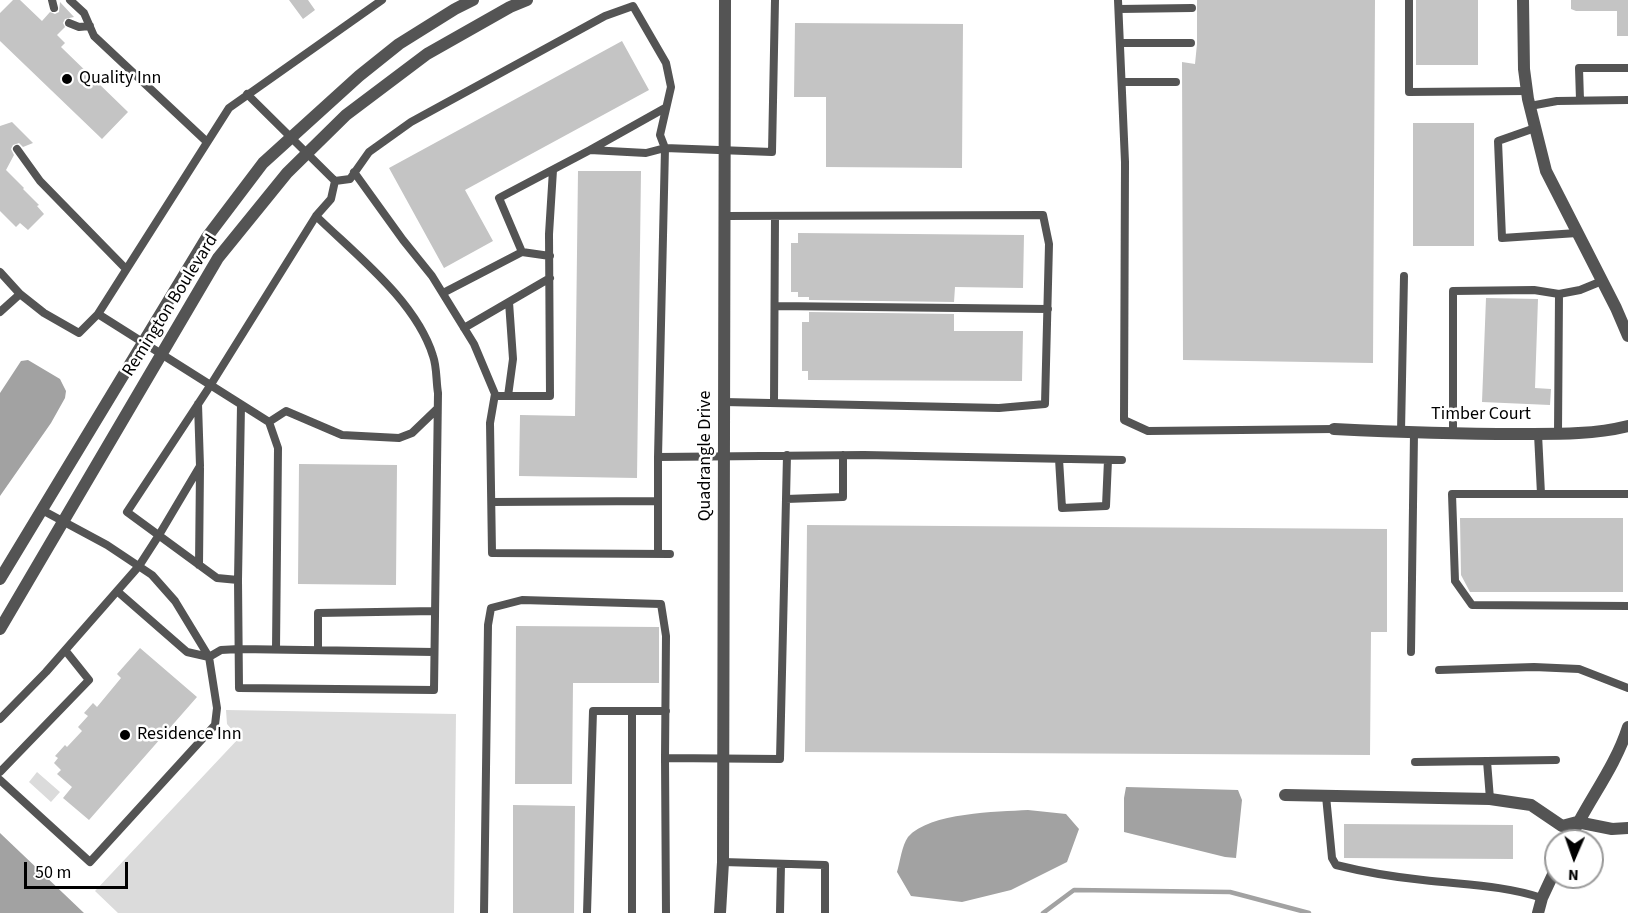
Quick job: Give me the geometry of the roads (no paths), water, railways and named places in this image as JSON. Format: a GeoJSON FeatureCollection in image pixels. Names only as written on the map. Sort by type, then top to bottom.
{"type":"FeatureCollection","features":[{"type":"Feature","properties":{"kind":"street","name":"Remington Boulevard"},"geometry":{"type":"LineString","coordinates":[[0,579],[207,237],[263,163],[359,76],[399,44],[473,0]]}},
{"type":"Feature","properties":{"kind":"street","name":"Remington Boulevard"},"geometry":{"type":"LineString","coordinates":[[0,629],[218,258],[287,172],[346,115],[427,54],[508,4],[527,0]]}},
{"type":"Feature","properties":{"kind":"street","name":"Quadrangle Drive"},"geometry":{"type":"LineString","coordinates":[[720,913],[723,862],[725,0]]}},
{"type":"Feature","properties":{"kind":"street"},"geometry":{"type":"LineString","coordinates":[[1523,0],[1524,69],[1530,106],[1546,171],[1628,336]]}},
{"type":"Feature","properties":{"kind":"street","name":"Timber Court"},"geometry":{"type":"LineString","coordinates":[[1334,429],[1452,434],[1538,434],[1609,431],[1628,426]]}},
{"type":"Feature","properties":{"kind":"street"},"geometry":{"type":"LineString","coordinates":[[1574,829],[1609,771],[1624,741],[1628,727]]}},
{"type":"Feature","properties":{"kind":"street"},"geometry":{"type":"LineString","coordinates":[[1285,795],[1490,799],[1531,805],[1562,826],[1577,822],[1612,829],[1628,828]]}},
{"type":"Feature","properties":{"kind":"street"},"geometry":{"type":"LineString","coordinates":[[1538,913],[1546,889]]}},
{"type":"Feature","properties":{"kind":"lane"},"geometry":{"type":"LineString","coordinates":[[70,0],[84,13],[94,36],[207,142]]}},
{"type":"Feature","properties":{"kind":"lane"},"geometry":{"type":"LineString","coordinates":[[0,272],[20,294],[44,313],[79,333],[98,314],[229,108],[382,0]]}},
{"type":"Feature","properties":{"kind":"lane"},"geometry":{"type":"LineString","coordinates":[[590,150],[646,153],[665,148],[772,152],[775,0]]}},
{"type":"Feature","properties":{"kind":"lane"},"geometry":{"type":"LineString","coordinates":[[1409,0],[1409,92],[1527,91]]}},
{"type":"Feature","properties":{"kind":"lane"},"geometry":{"type":"LineString","coordinates":[[1192,8],[1119,4],[1125,162],[1124,420],[1148,431],[1334,429]]}},
{"type":"Feature","properties":{"kind":"lane"},"geometry":{"type":"LineString","coordinates":[[335,181],[350,179],[369,152],[411,122],[605,16],[633,6],[666,63],[671,87],[660,135],[665,148],[658,554]]}},
{"type":"Feature","properties":{"kind":"lane"},"geometry":{"type":"LineString","coordinates":[[69,23],[79,27],[90,26]]}},
{"type":"Feature","properties":{"kind":"lane"},"geometry":{"type":"LineString","coordinates":[[1120,43],[1191,43]]}},
{"type":"Feature","properties":{"kind":"lane"},"geometry":{"type":"LineString","coordinates":[[1580,100],[1579,68],[1628,68]]}},
{"type":"Feature","properties":{"kind":"lane"},"geometry":{"type":"LineString","coordinates":[[1122,82],[1176,82]]}},
{"type":"Feature","properties":{"kind":"lane"},"geometry":{"type":"LineString","coordinates":[[248,94],[335,181]]}},
{"type":"Feature","properties":{"kind":"lane"},"geometry":{"type":"LineString","coordinates":[[1530,106],[1557,101],[1628,100]]}},
{"type":"Feature","properties":{"kind":"lane"},"geometry":{"type":"LineString","coordinates":[[522,252],[499,198],[665,108]]}},
{"type":"Feature","properties":{"kind":"lane"},"geometry":{"type":"LineString","coordinates":[[1535,128],[1498,141],[1502,238],[1577,233]]}},
{"type":"Feature","properties":{"kind":"lane"},"geometry":{"type":"LineString","coordinates":[[17,150],[40,181],[126,269]]}},
{"type":"Feature","properties":{"kind":"lane"},"geometry":{"type":"LineString","coordinates":[[495,396],[550,396],[550,256],[553,170]]}},
{"type":"Feature","properties":{"kind":"lane"},"geometry":{"type":"LineString","coordinates":[[354,172],[443,293],[474,344],[495,396],[490,423],[492,553],[670,554]]}},
{"type":"Feature","properties":{"kind":"lane"},"geometry":{"type":"LineString","coordinates":[[238,580],[217,578],[127,512],[210,386],[316,216],[331,199],[335,181]]}},
{"type":"Feature","properties":{"kind":"lane"},"geometry":{"type":"LineString","coordinates":[[724,216],[1043,215],[1049,244],[1046,404],[999,408],[724,402]]}},
{"type":"Feature","properties":{"kind":"lane"},"geometry":{"type":"LineString","coordinates":[[241,405],[239,688],[434,690],[437,409],[434,357],[420,325],[400,299],[316,216]]}},
{"type":"Feature","properties":{"kind":"lane"},"geometry":{"type":"LineString","coordinates":[[774,403],[775,216]]}},
{"type":"Feature","properties":{"kind":"lane"},"geometry":{"type":"LineString","coordinates":[[443,293],[522,252],[550,256]]}},
{"type":"Feature","properties":{"kind":"lane"},"geometry":{"type":"LineString","coordinates":[[1401,432],[1404,276]]}},
{"type":"Feature","properties":{"kind":"lane"},"geometry":{"type":"LineString","coordinates":[[464,328],[550,278]]}},
{"type":"Feature","properties":{"kind":"lane"},"geometry":{"type":"LineString","coordinates":[[1452,434],[1453,291],[1534,290],[1559,294],[1580,290],[1602,281]]}},
{"type":"Feature","properties":{"kind":"lane"},"geometry":{"type":"LineString","coordinates":[[0,312],[20,294]]}},
{"type":"Feature","properties":{"kind":"lane"},"geometry":{"type":"LineString","coordinates":[[1558,433],[1559,294]]}},
{"type":"Feature","properties":{"kind":"lane"},"geometry":{"type":"LineString","coordinates":[[508,396],[513,359],[509,302]]}},
{"type":"Feature","properties":{"kind":"lane"},"geometry":{"type":"LineString","coordinates":[[775,306],[1048,309]]}},
{"type":"Feature","properties":{"kind":"lane"},"geometry":{"type":"LineString","coordinates":[[98,314],[269,422],[279,448],[276,649]]}},
{"type":"Feature","properties":{"kind":"lane"},"geometry":{"type":"LineString","coordinates":[[198,404],[199,565]]}},
{"type":"Feature","properties":{"kind":"lane"},"geometry":{"type":"LineString","coordinates":[[269,422],[286,411],[342,435],[399,438],[412,433],[437,409]]}},
{"type":"Feature","properties":{"kind":"lane"},"geometry":{"type":"LineString","coordinates":[[1411,652],[1414,433]]}},
{"type":"Feature","properties":{"kind":"lane"},"geometry":{"type":"LineString","coordinates":[[1538,434],[1541,494]]}},
{"type":"Feature","properties":{"kind":"lane"},"geometry":{"type":"LineString","coordinates":[[665,758],[780,759],[787,455]]}},
{"type":"Feature","properties":{"kind":"lane"},"geometry":{"type":"LineString","coordinates":[[658,457],[843,455],[1122,460]]}},
{"type":"Feature","properties":{"kind":"lane"},"geometry":{"type":"LineString","coordinates":[[786,499],[843,497],[843,455]]}},
{"type":"Feature","properties":{"kind":"lane"},"geometry":{"type":"LineString","coordinates":[[1059,459],[1062,508],[1106,506],[1107,460]]}},
{"type":"Feature","properties":{"kind":"lane"},"geometry":{"type":"LineString","coordinates":[[0,719],[46,672],[139,566],[200,466]]}},
{"type":"Feature","properties":{"kind":"lane"},"geometry":{"type":"LineString","coordinates":[[1628,494],[1452,494],[1455,580],[1472,605],[1628,606]]}},
{"type":"Feature","properties":{"kind":"lane"},"geometry":{"type":"LineString","coordinates":[[492,502],[658,501]]}},
{"type":"Feature","properties":{"kind":"lane"},"geometry":{"type":"LineString","coordinates":[[0,780],[90,862],[215,725],[217,708],[209,657],[176,601],[152,575],[107,544],[42,510]]}},
{"type":"Feature","properties":{"kind":"lane"},"geometry":{"type":"LineString","coordinates":[[117,591],[187,652],[209,657],[221,650],[240,649],[434,652]]}},
{"type":"Feature","properties":{"kind":"lane"},"geometry":{"type":"LineString","coordinates":[[484,913],[488,625],[491,608],[522,600],[661,604],[666,636],[666,913]]}},
{"type":"Feature","properties":{"kind":"lane"},"geometry":{"type":"LineString","coordinates":[[318,650],[318,613],[435,611]]}},
{"type":"Feature","properties":{"kind":"lane"},"geometry":{"type":"LineString","coordinates":[[0,772],[89,680],[65,650]]}},
{"type":"Feature","properties":{"kind":"lane"},"geometry":{"type":"LineString","coordinates":[[1439,670],[1534,667],[1579,669],[1628,688]]}},
{"type":"Feature","properties":{"kind":"lane"},"geometry":{"type":"LineString","coordinates":[[587,913],[593,711],[666,711]]}},
{"type":"Feature","properties":{"kind":"lane"},"geometry":{"type":"LineString","coordinates":[[632,711],[632,913]]}},
{"type":"Feature","properties":{"kind":"lane"},"geometry":{"type":"LineString","coordinates":[[1415,762],[1556,760]]}},
{"type":"Feature","properties":{"kind":"lane"},"geometry":{"type":"LineString","coordinates":[[1487,761],[1490,799]]}},
{"type":"Feature","properties":{"kind":"lane"},"geometry":{"type":"LineString","coordinates":[[1326,796],[1332,858],[1336,865],[1424,880],[1519,890],[1542,897]]}},
{"type":"Feature","properties":{"kind":"lane"},"geometry":{"type":"LineString","coordinates":[[723,862],[825,865],[825,913]]}},
{"type":"Feature","properties":{"kind":"lane"},"geometry":{"type":"LineString","coordinates":[[780,913],[781,864]]}},
{"type":"Feature","properties":{"kind":"waterway"},"geometry":{"type":"LineString","coordinates":[[1043,913],[1074,890],[1230,892],[1309,913]]}},
{"type":"Feature","properties":{"kind":"place","name":"Quality Inn"},"geometry":{"type":"Point","coordinates":[67,79]}},
{"type":"Feature","properties":{"kind":"place","name":"Residence Inn"},"geometry":{"type":"Point","coordinates":[125,735]}}]}
